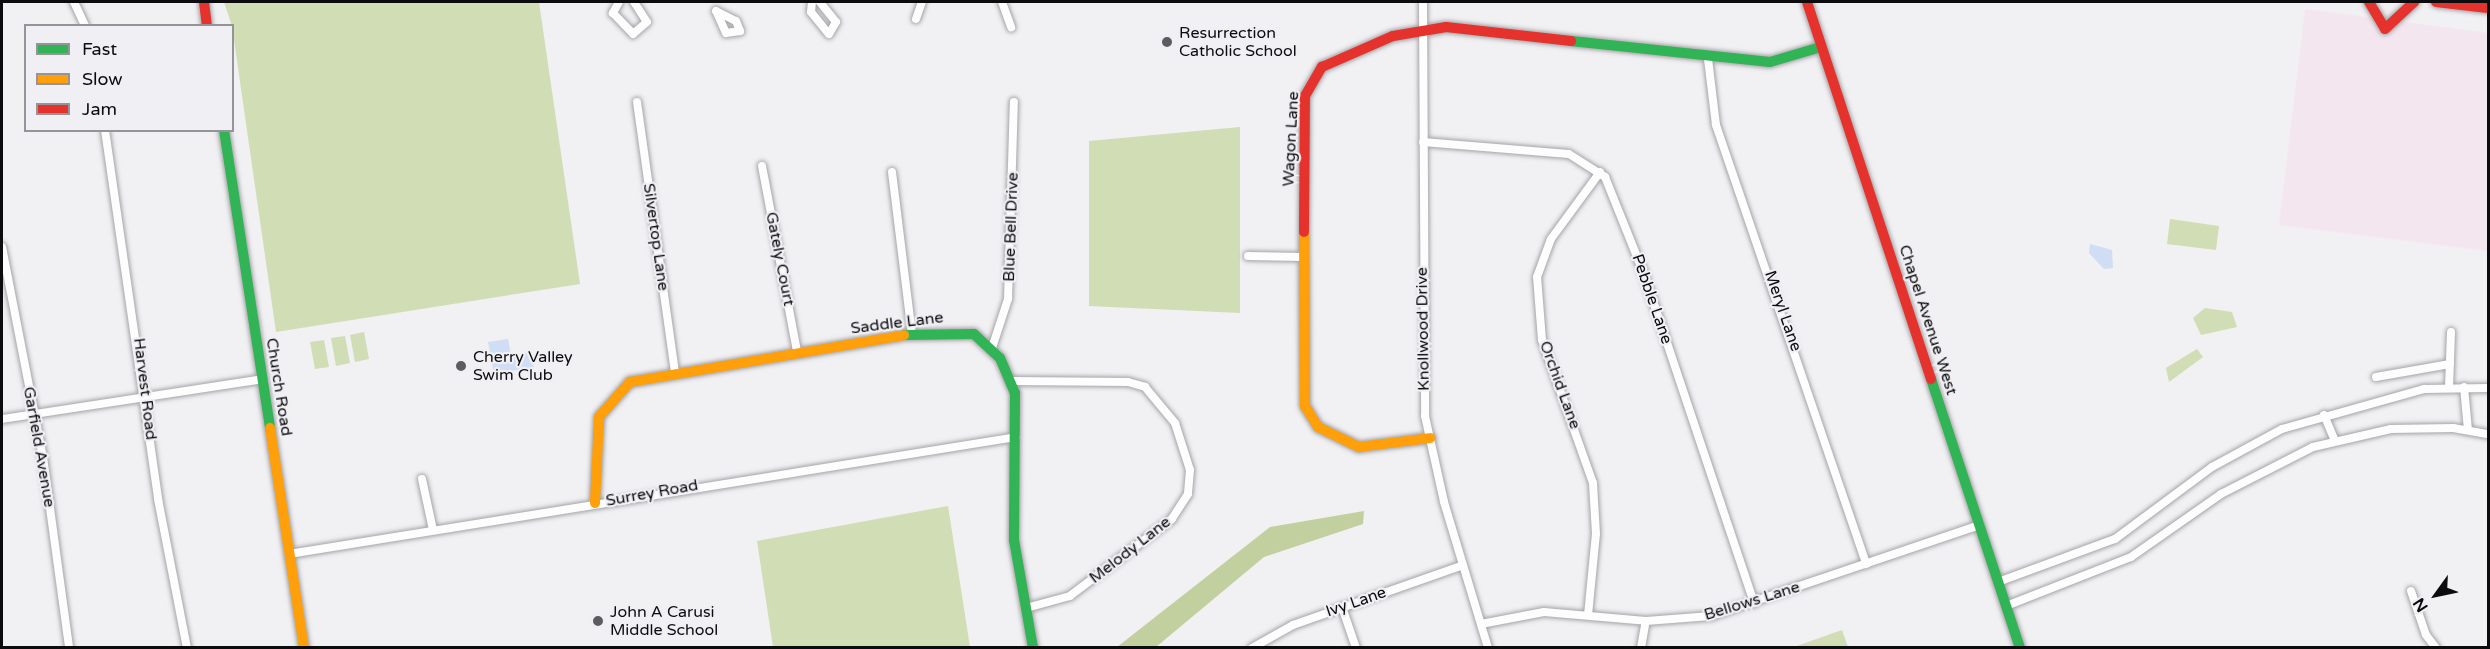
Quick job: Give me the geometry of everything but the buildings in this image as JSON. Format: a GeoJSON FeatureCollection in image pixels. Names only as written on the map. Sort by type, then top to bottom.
{"type":"FeatureCollection","features":[{"type":"Feature","properties":{"kind":"street"},"geometry":{"type":"LineString","coordinates":[[74,2],[84,24]]}},
{"type":"Feature","properties":{"kind":"street"},"geometry":{"type":"LineString","coordinates":[[204,2],[207,24]]}},
{"type":"Feature","properties":{"kind":"street"},"geometry":{"type":"LineString","coordinates":[[619,2],[613,13],[633,34],[647,22],[634,2]]}},
{"type":"Feature","properties":{"kind":"street"},"geometry":{"type":"LineString","coordinates":[[716,11],[718,2]]}},
{"type":"Feature","properties":{"kind":"street"},"geometry":{"type":"LineString","coordinates":[[812,2],[816,20],[829,34],[836,22],[820,2]]}},
{"type":"Feature","properties":{"kind":"street"},"geometry":{"type":"LineString","coordinates":[[916,19],[922,2]]}},
{"type":"Feature","properties":{"kind":"street"},"geometry":{"type":"LineString","coordinates":[[1002,2],[1011,27]]}},
{"type":"Feature","properties":{"kind":"street","name":"Knollwood Drive"},"geometry":{"type":"LineString","coordinates":[[1423,2],[1422,301],[1430,438],[1463,565],[1488,648]]}},
{"type":"Feature","properties":{"kind":"street","name":"Chapel Avenue West"},"geometry":{"type":"LineString","coordinates":[[1807,2],[2020,648]]}},
{"type":"Feature","properties":{"kind":"street"},"geometry":{"type":"LineString","coordinates":[[2369,2],[2385,29],[2414,2]]}},
{"type":"Feature","properties":{"kind":"street"},"geometry":{"type":"LineString","coordinates":[[2436,2],[2463,3],[2488,8]]}},
{"type":"Feature","properties":{"kind":"street","name":"Wagon Lane"},"geometry":{"type":"LineString","coordinates":[[1430,438],[1386,448],[1359,447],[1318,427],[1303,391],[1304,131],[1310,80],[1332,60],[1393,36],[1446,27],[1514,31],[1708,59],[1770,62],[1821,47]]}},
{"type":"Feature","properties":{"kind":"street","name":"Meryl Lane"},"geometry":{"type":"LineString","coordinates":[[1708,59],[1716,125],[1866,564]]}},
{"type":"Feature","properties":{"kind":"street","name":"Silvertop Lane"},"geometry":{"type":"LineString","coordinates":[[636,102],[675,371]]}},
{"type":"Feature","properties":{"kind":"street","name":"Blue Bell Drive"},"geometry":{"type":"LineString","coordinates":[[992,348],[1008,299],[1011,268],[1014,102]]}},
{"type":"Feature","properties":{"kind":"street","name":"Harvest Road"},"geometry":{"type":"LineString","coordinates":[[105,132],[146,397],[158,499],[187,648]]}},
{"type":"Feature","properties":{"kind":"street","name":"Church Road"},"geometry":{"type":"LineString","coordinates":[[224,132],[304,648]]}},
{"type":"Feature","properties":{"kind":"street","name":"Pebble Lane"},"geometry":{"type":"LineString","coordinates":[[1423,142],[1569,154],[1600,172],[1616,195],[1754,603]]}},
{"type":"Feature","properties":{"kind":"street","name":"Gately Court"},"geometry":{"type":"LineString","coordinates":[[762,166],[798,352]]}},
{"type":"Feature","properties":{"kind":"street"},"geometry":{"type":"LineString","coordinates":[[892,172],[912,334]]}},
{"type":"Feature","properties":{"kind":"street","name":"Orchid Lane"},"geometry":{"type":"LineString","coordinates":[[1588,615],[1596,534],[1593,483],[1542,340],[1537,277],[1551,239],[1600,172]]}},
{"type":"Feature","properties":{"kind":"street","name":"Garfield Avenue"},"geometry":{"type":"LineString","coordinates":[[2,247],[34,413],[69,648]]}},
{"type":"Feature","properties":{"kind":"street"},"geometry":{"type":"LineString","coordinates":[[1248,256],[1303,257]]}},
{"type":"Feature","properties":{"kind":"street"},"geometry":{"type":"LineString","coordinates":[[2449,387],[2451,332]]}},
{"type":"Feature","properties":{"kind":"street","name":"Saddle Lane"},"geometry":{"type":"LineString","coordinates":[[595,503],[594,448],[605,407],[630,382],[675,371],[912,334],[974,334],[992,348],[1012,381],[1016,437],[1014,540],[1033,648]]}},
{"type":"Feature","properties":{"kind":"street"},"geometry":{"type":"LineString","coordinates":[[2376,377],[2450,364]]}},
{"type":"Feature","properties":{"kind":"street"},"geometry":{"type":"LineString","coordinates":[[2,419],[263,379]]}},
{"type":"Feature","properties":{"kind":"street","name":"Melody Lane"},"geometry":{"type":"LineString","coordinates":[[1012,381],[1128,382],[1145,387],[1175,423],[1190,470],[1188,494],[1172,519],[1070,596],[1026,608]]}},
{"type":"Feature","properties":{"kind":"street"},"geometry":{"type":"LineString","coordinates":[[1998,582],[2115,539],[2230,456],[2324,415],[2449,387],[2488,388]]}},
{"type":"Feature","properties":{"kind":"street"},"geometry":{"type":"LineString","coordinates":[[2464,387],[2468,430]]}},
{"type":"Feature","properties":{"kind":"street"},"geometry":{"type":"LineString","coordinates":[[2324,415],[2335,441]]}},
{"type":"Feature","properties":{"kind":"street"},"geometry":{"type":"LineString","coordinates":[[2006,606],[2118,564],[2221,494],[2335,441],[2391,429],[2468,430],[2488,434]]}},
{"type":"Feature","properties":{"kind":"street","name":"Surrey Road"},"geometry":{"type":"LineString","coordinates":[[289,554],[1016,437]]}},
{"type":"Feature","properties":{"kind":"street"},"geometry":{"type":"LineString","coordinates":[[422,479],[433,530]]}},
{"type":"Feature","properties":{"kind":"street","name":"Bellows Lane"},"geometry":{"type":"LineString","coordinates":[[1481,624],[1544,612],[1646,621],[1711,616],[1980,525]]}},
{"type":"Feature","properties":{"kind":"street","name":"Ivy Lane"},"geometry":{"type":"LineString","coordinates":[[1252,648],[1342,607],[1463,565]]}},
{"type":"Feature","properties":{"kind":"street"},"geometry":{"type":"LineString","coordinates":[[2411,591],[2426,635],[2436,648]]}},
{"type":"Feature","properties":{"kind":"street"},"geometry":{"type":"LineString","coordinates":[[1342,607],[1356,648]]}},
{"type":"Feature","properties":{"kind":"street"},"geometry":{"type":"LineString","coordinates":[[1641,648],[1646,621]]}},
{"type":"Feature","properties":{"kind":"shaded area"},"geometry":{"type":"Polygon","coordinates":[[[2305,9],[2488,33],[2488,251],[2279,225],[2305,9]]]}},
{"type":"Feature","properties":{"kind":"green space"},"geometry":{"type":"Polygon","coordinates":[[[224,2],[539,2],[580,284],[276,332],[234,40],[234,24],[231,24],[224,2]]]}},
{"type":"Feature","properties":{"kind":"green space"},"geometry":{"type":"Polygon","coordinates":[[[1240,127],[1240,313],[1089,306],[1089,141],[1240,127]]]}},
{"type":"Feature","properties":{"kind":"green space"},"geometry":{"type":"Polygon","coordinates":[[[2170,219],[2219,226],[2216,250],[2167,244],[2170,219]]]}},
{"type":"Feature","properties":{"kind":"green space"},"geometry":{"type":"Polygon","coordinates":[[[2205,308],[2232,312],[2237,327],[2201,335],[2193,318],[2205,308]]]}},
{"type":"Feature","properties":{"kind":"green space"},"geometry":{"type":"Polygon","coordinates":[[[364,332],[369,359],[355,362],[350,335],[364,332]]]}},
{"type":"Feature","properties":{"kind":"green space"},"geometry":{"type":"Polygon","coordinates":[[[345,336],[350,363],[336,366],[331,338],[345,336]]]}},
{"type":"Feature","properties":{"kind":"green space"},"geometry":{"type":"Polygon","coordinates":[[[324,340],[329,367],[315,369],[310,342],[324,340]]]}},
{"type":"Feature","properties":{"kind":"green space"},"geometry":{"type":"Polygon","coordinates":[[[2197,349],[2203,357],[2169,382],[2166,368],[2197,349]]]}},
{"type":"Feature","properties":{"kind":"green space"},"geometry":{"type":"Polygon","coordinates":[[[948,506],[970,647],[773,647],[757,541],[948,506]]]}},
{"type":"Feature","properties":{"kind":"green space"},"geometry":{"type":"Polygon","coordinates":[[[1364,511],[1363,524],[1264,557],[1156,647],[1117,647],[1270,527],[1364,511]]]}},
{"type":"Feature","properties":{"kind":"green space"},"geometry":{"type":"Polygon","coordinates":[[[1842,630],[1848,647],[1794,647],[1842,630]]]}},
{"type":"Feature","properties":{"kind":"water"},"geometry":{"type":"Polygon","coordinates":[[[2090,244],[2112,250],[2113,268],[2104,269],[2089,253],[2090,244]]]}},
{"type":"Feature","properties":{"kind":"water"},"geometry":{"type":"Polygon","coordinates":[[[508,339],[511,355],[531,352],[534,367],[494,374],[488,342],[508,339]]]}},
{"type":"Feature","properties":{"kind":"traffic: fast"},"geometry":{"type":"LineString","coordinates":[[1571,41],[1770,62],[1821,47]]}},
{"type":"Feature","properties":{"kind":"traffic: fast"},"geometry":{"type":"LineString","coordinates":[[224,132],[270,428]]}},
{"type":"Feature","properties":{"kind":"traffic: fast"},"geometry":{"type":"LineString","coordinates":[[904,335],[974,334],[1000,358],[1015,393],[1014,540],[1033,648]]}},
{"type":"Feature","properties":{"kind":"traffic: fast"},"geometry":{"type":"LineString","coordinates":[[1931,379],[2020,648]]}},
{"type":"Feature","properties":{"kind":"traffic: slow"},"geometry":{"type":"LineString","coordinates":[[1304,232],[1305,406],[1318,427],[1359,447],[1430,438]]}},
{"type":"Feature","properties":{"kind":"traffic: slow"},"geometry":{"type":"LineString","coordinates":[[595,503],[599,417],[630,382],[904,335]]}},
{"type":"Feature","properties":{"kind":"traffic: slow"},"geometry":{"type":"LineString","coordinates":[[270,428],[304,648]]}},
{"type":"Feature","properties":{"kind":"traffic: jam"},"geometry":{"type":"LineString","coordinates":[[204,2],[207,24]]}},
{"type":"Feature","properties":{"kind":"traffic: jam"},"geometry":{"type":"LineString","coordinates":[[1807,2],[1931,379]]}},
{"type":"Feature","properties":{"kind":"traffic: jam"},"geometry":{"type":"LineString","coordinates":[[2369,2],[2385,29]]}},
{"type":"Feature","properties":{"kind":"traffic: jam"},"geometry":{"type":"LineString","coordinates":[[2385,29],[2414,2]]}},
{"type":"Feature","properties":{"kind":"traffic: jam"},"geometry":{"type":"LineString","coordinates":[[2436,2],[2488,8]]}},
{"type":"Feature","properties":{"kind":"traffic: jam"},"geometry":{"type":"LineString","coordinates":[[1304,232],[1305,96],[1322,67],[1393,36],[1446,27],[1571,41]]}},
{"type":"Feature","properties":{"kind":"place","name":"Resurrection Catholic School"},"geometry":{"type":"Point","coordinates":[1167,42]}},
{"type":"Feature","properties":{"kind":"place","name":"Cherry Valley Swim Club"},"geometry":{"type":"Point","coordinates":[461,366]}},
{"type":"Feature","properties":{"kind":"place","name":"John A Carusi Middle School"},"geometry":{"type":"Point","coordinates":[598,621]}}]}
